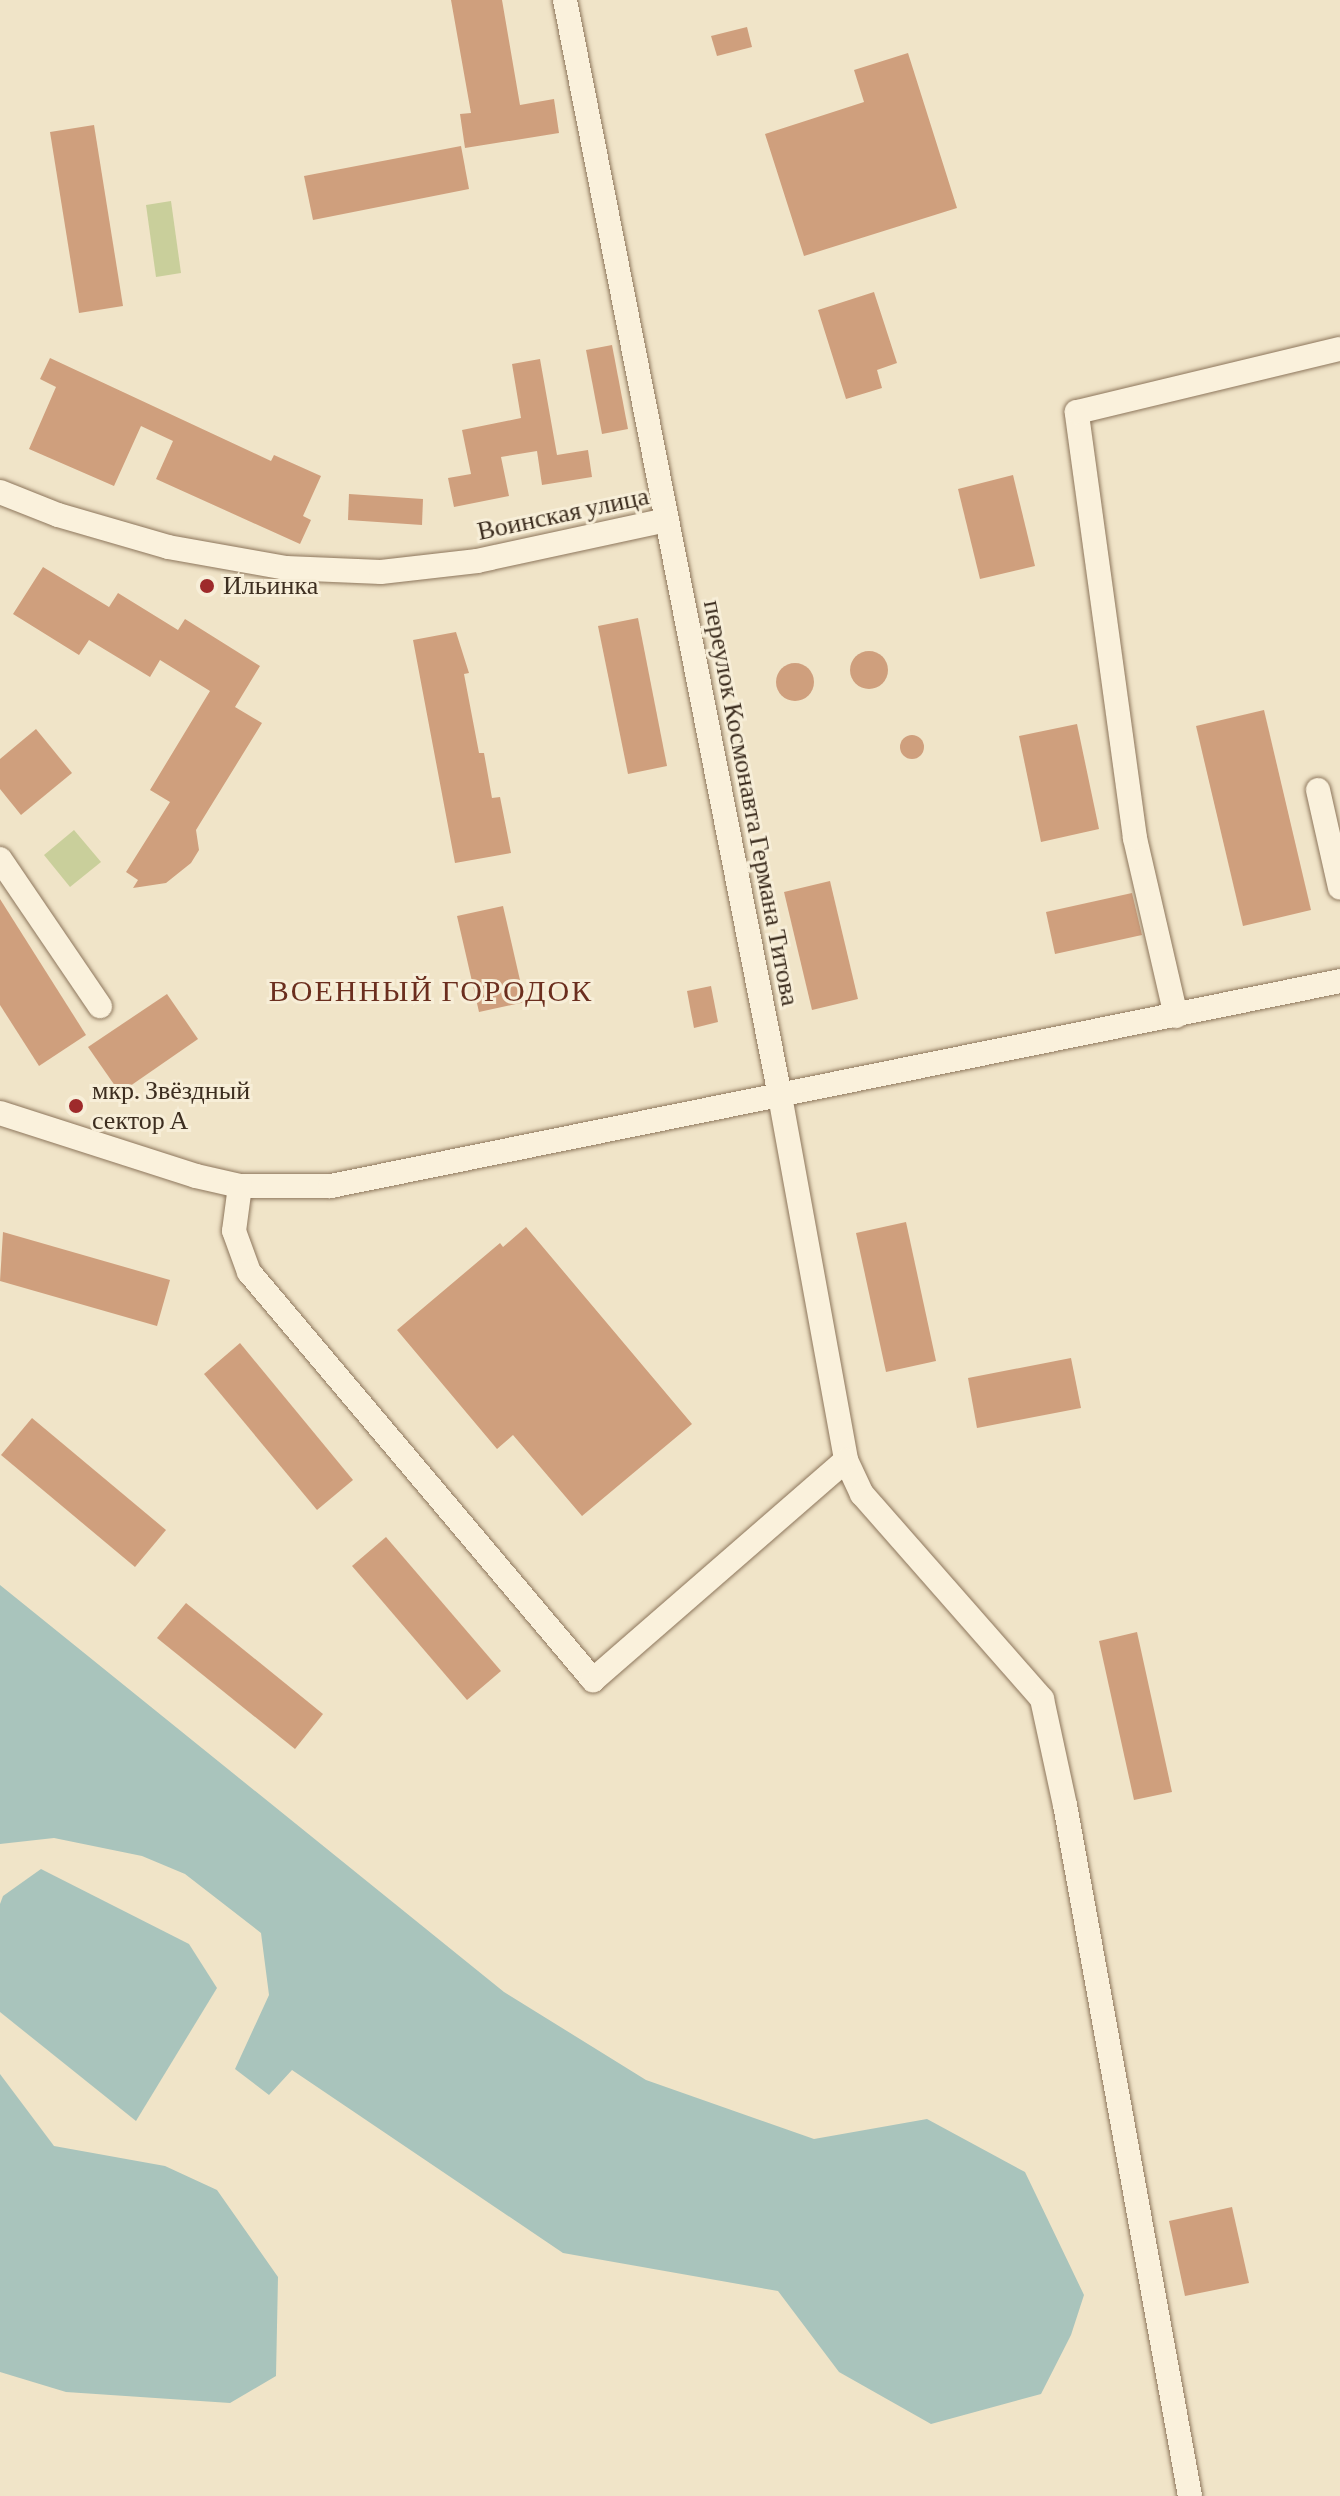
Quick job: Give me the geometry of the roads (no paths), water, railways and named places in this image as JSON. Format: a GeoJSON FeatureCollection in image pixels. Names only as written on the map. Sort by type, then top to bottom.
{"type":"FeatureCollection","features":[{"type":"Feature","properties":{"kind":"street","name":"Воинская улица"},"geometry":{"type":"LineString","coordinates":[[0,492],[58,515],[168,547],[286,568],[381,572],[477,561],[667,520],[565,0]]}},
{"type":"Feature","properties":{"kind":"street"},"geometry":{"type":"LineString","coordinates":[[1176,1016],[1135,838],[1077,412],[1340,349]]}},
{"type":"Feature","properties":{"kind":"street","name":"переулок Космонавта Германа Титова"},"geometry":{"type":"LineString","coordinates":[[667,520],[780,1096],[846,1460],[862,1494],[1042,1699],[1065,1805],[1190,2496]]}},
{"type":"Feature","properties":{"kind":"street"},"geometry":{"type":"LineString","coordinates":[[1318,790],[1340,888]]}},
{"type":"Feature","properties":{"kind":"street"},"geometry":{"type":"LineString","coordinates":[[0,859],[100,1006]]}},
{"type":"Feature","properties":{"kind":"street"},"geometry":{"type":"LineString","coordinates":[[0,1113],[196,1176],[240,1186],[331,1186],[1340,981]]}},
{"type":"Feature","properties":{"kind":"street"},"geometry":{"type":"LineString","coordinates":[[240,1186],[234,1231],[249,1272],[593,1680],[846,1460]]}},
{"type":"Feature","properties":{"kind":"water"},"geometry":{"type":"Polygon","coordinates":[[[0,1585],[504,1992],[646,2080],[814,2139],[927,2119],[1025,2172],[1084,2295],[1071,2335],[1041,2394],[931,2424],[839,2372],[778,2291],[563,2253],[292,2070],[269,2095],[235,2069],[269,1995],[261,1933],[185,1874],[142,1856],[54,1838],[0,1844],[0,1585]]]}},
{"type":"Feature","properties":{"kind":"water"},"geometry":{"type":"Polygon","coordinates":[[[41,1869],[189,1944],[217,1988],[136,2121],[0,2012],[0,1904],[3,1896],[41,1869]]]}},
{"type":"Feature","properties":{"kind":"water"},"geometry":{"type":"Polygon","coordinates":[[[0,2074],[54,2146],[165,2166],[217,2190],[278,2277],[276,2376],[230,2403],[66,2392],[0,2372],[0,2074]]]}},
{"type":"Feature","properties":{"kind":"place","name":"Ильинка"},"geometry":{"type":"Point","coordinates":[207,586]}},
{"type":"Feature","properties":{"kind":"place","name":"мкр. Звёздный сектор А"},"geometry":{"type":"Point","coordinates":[76,1106]}},
{"type":"Feature","properties":{"kind":"district","name":"ВОЕННЫЙ ГОРОДОК"},"geometry":{"type":"Point","coordinates":[431,991]}}]}
